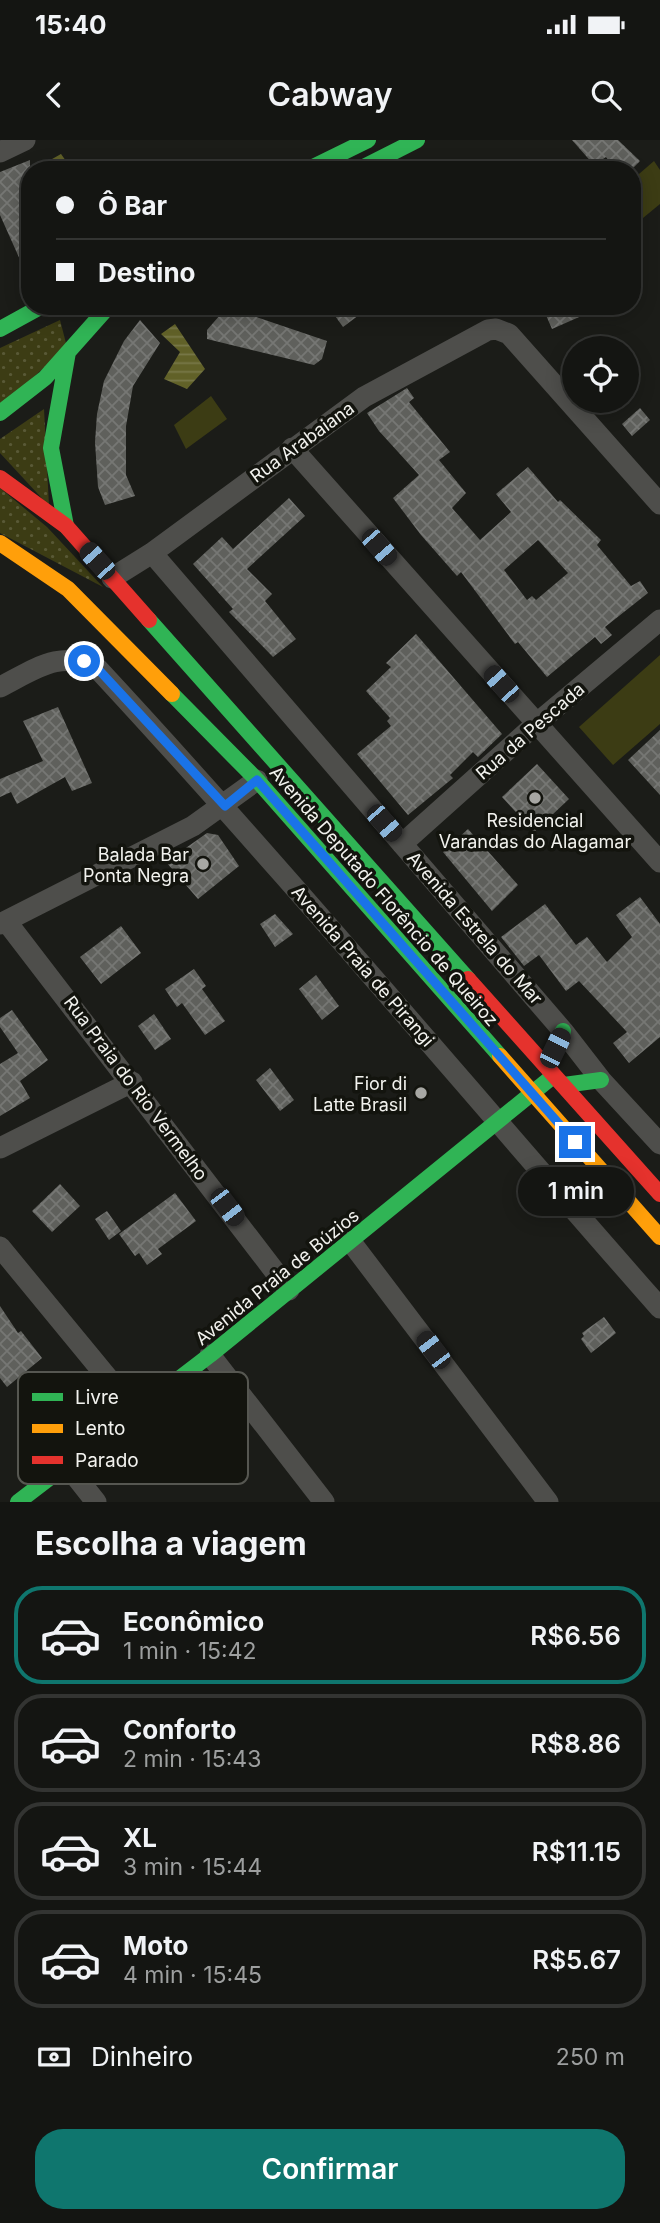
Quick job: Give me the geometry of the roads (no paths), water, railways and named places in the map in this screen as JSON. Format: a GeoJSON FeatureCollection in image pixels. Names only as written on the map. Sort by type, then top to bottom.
{"type":"FeatureCollection","features":[{"type":"Feature","properties":{"kind":"main road"},"geometry":{"type":"LineString","coordinates":[[325,161],[368,140]]}},
{"type":"Feature","properties":{"kind":"main road"},"geometry":{"type":"LineString","coordinates":[[375,161],[416,140]]}},
{"type":"Feature","properties":{"kind":"main road"},"geometry":{"type":"LineString","coordinates":[[0,329],[26,315]]}},
{"type":"Feature","properties":{"kind":"main road"},"geometry":{"type":"LineString","coordinates":[[0,413],[45,378],[101,315]]}},
{"type":"Feature","properties":{"kind":"main road"},"geometry":{"type":"LineString","coordinates":[[65,526],[51,448],[68,352]]}},
{"type":"Feature","properties":{"kind":"main road","name":"Avenida Deputado Florêncio de Queiroz"},"geometry":{"type":"LineString","coordinates":[[0,478],[65,526],[660,1194]]}},
{"type":"Feature","properties":{"kind":"main road","name":"Avenida Deputado Florêncio de Queiroz"},"geometry":{"type":"LineString","coordinates":[[0,543],[42,569],[104,623],[257,780],[660,1237]]}},
{"type":"Feature","properties":{"kind":"main road"},"geometry":{"type":"LineString","coordinates":[[0,555],[42,569]]}},
{"type":"Feature","properties":{"kind":"main road"},"geometry":{"type":"LineString","coordinates":[[563,1031],[555,1075],[601,1080]]}},
{"type":"Feature","properties":{"kind":"main road","name":"Avenida Praia de Búzios"},"geometry":{"type":"LineString","coordinates":[[187,1372],[555,1075]]}},
{"type":"Feature","properties":{"kind":"main road","name":"Avenida Praia de Búzios"},"geometry":{"type":"LineString","coordinates":[[18,1502],[41,1484]]}},
{"type":"Feature","properties":{"kind":"street"},"geometry":{"type":"LineString","coordinates":[[0,152],[25,140]]}},
{"type":"Feature","properties":{"kind":"street","name":"Rua Arabaiana"},"geometry":{"type":"LineString","coordinates":[[112,578],[152,553],[365,397],[488,330],[503,331],[660,503]]}},
{"type":"Feature","properties":{"kind":"street"},"geometry":{"type":"LineString","coordinates":[[292,448],[660,862]]}},
{"type":"Feature","properties":{"kind":"street","name":"Avenida Estrela do Mar"},"geometry":{"type":"LineString","coordinates":[[152,553],[563,1031],[601,1080],[660,1144]]}},
{"type":"Feature","properties":{"kind":"street","name":"Rua da Pescada"},"geometry":{"type":"LineString","coordinates":[[402,844],[536,724],[660,620]]}},
{"type":"Feature","properties":{"kind":"street","name":"Avenida Praia de Pirangi"},"geometry":{"type":"LineString","coordinates":[[0,687],[47,664],[66,658],[84,661],[98,669],[225,806],[497,1124],[660,1308]]}},
{"type":"Feature","properties":{"kind":"street"},"geometry":{"type":"LineString","coordinates":[[3,922],[166,841],[225,806],[257,780]]}},
{"type":"Feature","properties":{"kind":"street","name":"Rua Praia do Rio Vermelho"},"geometry":{"type":"LineString","coordinates":[[3,922],[132,1082],[289,1290]]}},
{"type":"Feature","properties":{"kind":"street"},"geometry":{"type":"LineString","coordinates":[[0,1148],[132,1082]]}},
{"type":"Feature","properties":{"kind":"street"},"geometry":{"type":"LineString","coordinates":[[351,1242],[548,1502]]}},
{"type":"Feature","properties":{"kind":"street"},"geometry":{"type":"LineString","coordinates":[[0,1247],[103,1372]]}},
{"type":"Feature","properties":{"kind":"street"},"geometry":{"type":"LineString","coordinates":[[210,1355],[223,1372]]}},
{"type":"Feature","properties":{"kind":"street"},"geometry":{"type":"LineString","coordinates":[[248,1404],[324,1502]]}},
{"type":"Feature","properties":{"kind":"street"},"geometry":{"type":"LineString","coordinates":[[82,1484],[96,1502]]}},
{"type":"Feature","properties":{"kind":"place","name":"Residencial Varandas do Alagamar"},"geometry":{"type":"Point","coordinates":[535,798]}},
{"type":"Feature","properties":{"kind":"place","name":"Balada Bar Ponta Negra"},"geometry":{"type":"Point","coordinates":[203,864]}},
{"type":"Feature","properties":{"kind":"place","name":"Fior di Latte Brasil"},"geometry":{"type":"Point","coordinates":[421,1093]}}]}
